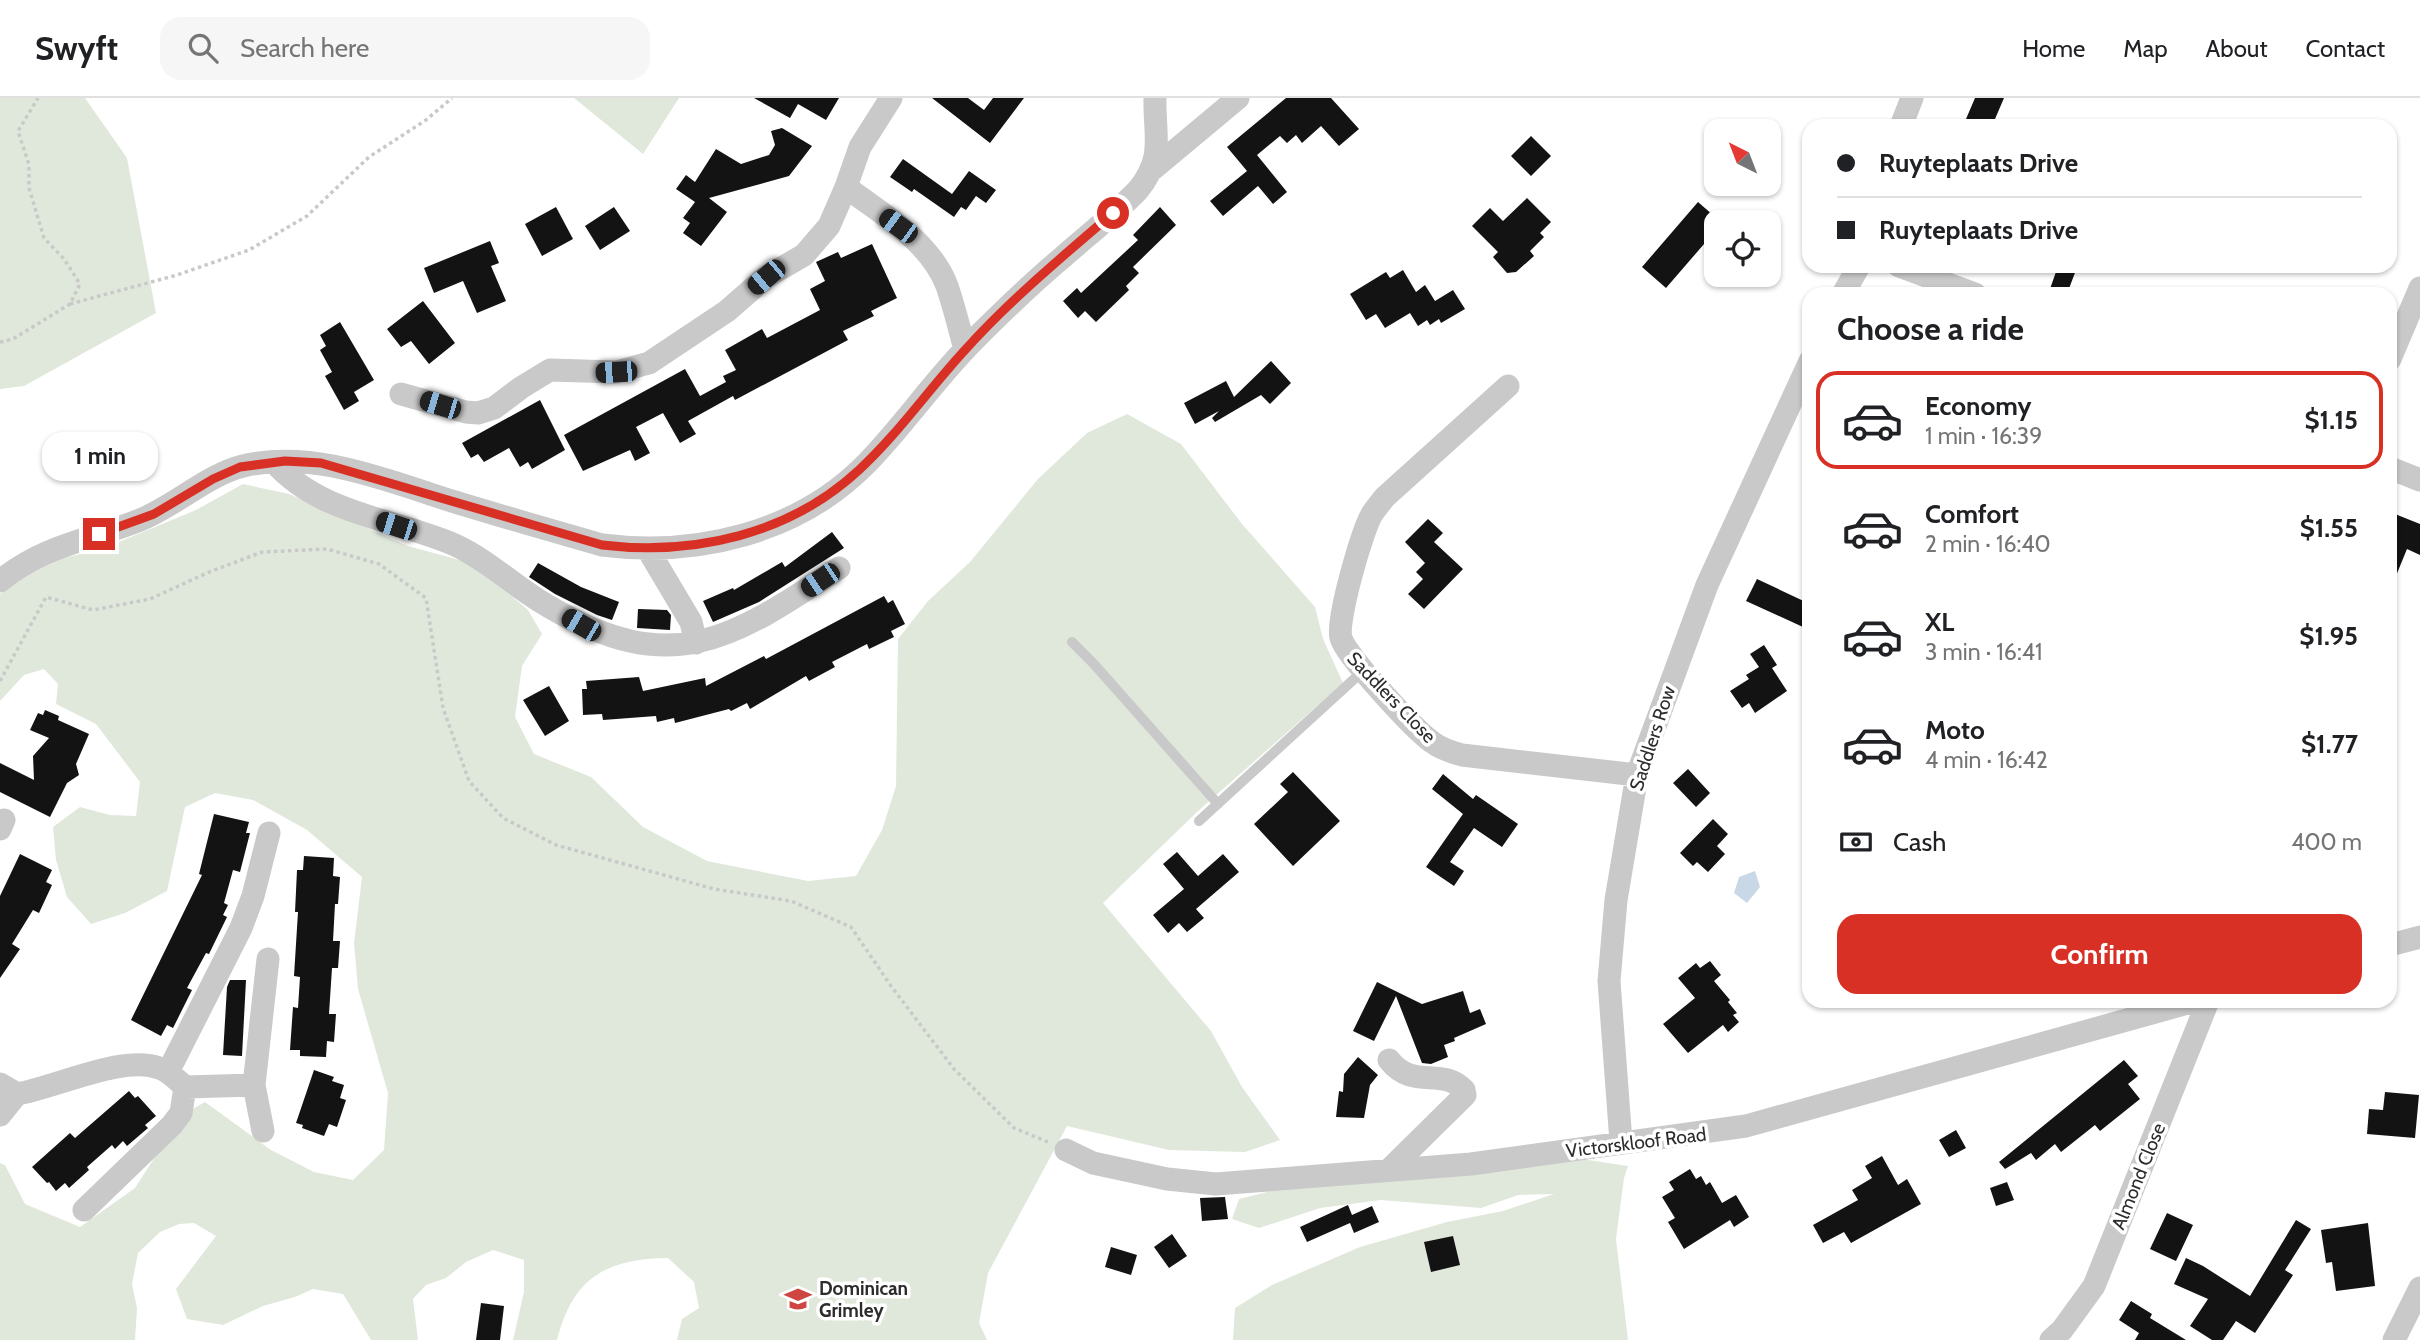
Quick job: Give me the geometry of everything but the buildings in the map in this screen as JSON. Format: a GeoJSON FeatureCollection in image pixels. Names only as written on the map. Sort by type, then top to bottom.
{"type":"FeatureCollection","features":[{"type":"Feature","properties":{"kind":"street"},"geometry":{"type":"LineString","coordinates":[[401,394],[478,413],[494,408],[550,370],[616,372],[649,363],[727,311],[766,277],[804,256],[829,226],[860,147],[891,98]]}},
{"type":"Feature","properties":{"kind":"street"},"geometry":{"type":"LineString","coordinates":[[1153,169],[1157,144],[1155,98]]}},
{"type":"Feature","properties":{"kind":"street"},"geometry":{"type":"LineString","coordinates":[[0,581],[27,560],[154,514],[227,472],[274,462],[321,463],[602,545],[647,548],[720,542],[758,532],[795,516],[831,494],[869,461],[965,349],[1016,298],[1131,197],[1153,169],[1238,98]]}},
{"type":"Feature","properties":{"kind":"street"},"geometry":{"type":"LineString","coordinates":[[1904,119],[1912,98]]}},
{"type":"Feature","properties":{"kind":"street"},"geometry":{"type":"LineString","coordinates":[[846,187],[908,233],[936,265],[947,286],[965,349]]}},
{"type":"Feature","properties":{"kind":"street"},"geometry":{"type":"LineString","coordinates":[[1918,273],[1956,287]]}},
{"type":"Feature","properties":{"kind":"street"},"geometry":{"type":"LineString","coordinates":[[2397,342],[2420,288]]}},
{"type":"Feature","properties":{"kind":"street","name":"Saddlers Row"},"geometry":{"type":"LineString","coordinates":[[1621,1142],[1609,981],[1616,900],[1637,775],[1707,585],[1802,378]]}},
{"type":"Feature","properties":{"kind":"street","name":"Saddlers Close"},"geometry":{"type":"LineString","coordinates":[[1508,386],[1385,497],[1372,514],[1339,623],[1340,636],[1347,650],[1422,733],[1451,752],[1637,775]]}},
{"type":"Feature","properties":{"kind":"street"},"geometry":{"type":"LineString","coordinates":[[274,462],[290,478],[319,496],[356,512],[455,545],[545,605],[598,633],[636,643],[659,646],[696,643],[716,638],[769,612],[838,568]]}},
{"type":"Feature","properties":{"kind":"street"},"geometry":{"type":"LineString","coordinates":[[2397,471],[2420,480]]}},
{"type":"Feature","properties":{"kind":"street"},"geometry":{"type":"LineString","coordinates":[[647,548],[691,622],[696,643]]}},
{"type":"Feature","properties":{"kind":"street"},"geometry":{"type":"LineString","coordinates":[[83,1209],[172,1125],[181,1113],[177,1080],[241,928],[253,895],[269,833]]}},
{"type":"Feature","properties":{"kind":"street"},"geometry":{"type":"LineString","coordinates":[[2397,943],[2420,937]]}},
{"type":"Feature","properties":{"kind":"street"},"geometry":{"type":"LineString","coordinates":[[263,1132],[254,1085],[268,959]]}},
{"type":"Feature","properties":{"kind":"street","name":"Victorskloof Road"},"geometry":{"type":"LineString","coordinates":[[1066,1150],[1093,1163],[1167,1179],[1204,1183],[1471,1164],[1621,1142],[1711,1133],[1746,1126],[2170,1008]]}},
{"type":"Feature","properties":{"kind":"street","name":"Almond Close"},"geometry":{"type":"LineString","coordinates":[[2051,1340],[2062,1330],[2094,1286],[2205,1008]]}},
{"type":"Feature","properties":{"kind":"street"},"geometry":{"type":"LineString","coordinates":[[1389,1060],[1407,1076],[1442,1078],[1457,1084],[1463,1089],[1465,1096],[1389,1170]]}},
{"type":"Feature","properties":{"kind":"street"},"geometry":{"type":"LineString","coordinates":[[0,1115],[8,1089],[36,1091],[130,1065],[157,1066],[177,1080],[254,1085]]}},
{"type":"Feature","properties":{"kind":"street"},"geometry":{"type":"LineString","coordinates":[[2394,1340],[2420,1288]]}},
{"type":"Feature","properties":{"kind":"lane"},"geometry":{"type":"LineString","coordinates":[[1072,642],[1218,804]]}},
{"type":"Feature","properties":{"kind":"lane"},"geometry":{"type":"LineString","coordinates":[[1199,821],[1364,670]]}},
{"type":"Feature","properties":{"kind":"path"},"geometry":{"type":"LineString","coordinates":[[38,98],[18,131],[29,165],[29,188],[44,238],[64,259],[80,284],[70,304]]}},
{"type":"Feature","properties":{"kind":"path"},"geometry":{"type":"LineString","coordinates":[[0,342],[13,339],[70,304],[177,275],[249,250],[307,216],[369,157],[426,120],[452,98]]}},
{"type":"Feature","properties":{"kind":"path"},"geometry":{"type":"LineString","coordinates":[[0,681],[46,597],[93,610],[150,599],[262,552],[327,549],[379,564],[426,598],[443,708],[469,781],[503,818],[556,845],[714,889],[791,901],[851,927],[891,986],[954,1069],[1014,1128],[1066,1150]]}},
{"type":"Feature","properties":{"kind":"shaded area"},"geometry":{"type":"Polygon","coordinates":[[[0,98],[85,98],[127,158],[156,313],[24,386],[0,389],[0,98]]]}},
{"type":"Feature","properties":{"kind":"shaded area"},"geometry":{"type":"Polygon","coordinates":[[[574,98],[679,98],[643,154],[574,98]]]}},
{"type":"Feature","properties":{"kind":"shaded area"},"geometry":{"type":"Polygon","coordinates":[[[1127,414],[1181,444],[1242,524],[1315,607],[1323,639],[1343,683],[1197,812],[1103,903],[1211,1031],[1242,1087],[1280,1140],[1245,1152],[1169,1150],[1067,1126],[988,1273],[979,1323],[987,1340],[677,1340],[682,1319],[699,1308],[694,1282],[668,1258],[626,1263],[595,1276],[572,1301],[557,1340],[513,1340],[524,1292],[524,1260],[493,1250],[466,1262],[446,1278],[426,1285],[413,1299],[418,1340],[371,1340],[343,1294],[313,1289],[263,1306],[223,1325],[187,1319],[176,1289],[216,1236],[194,1223],[179,1224],[160,1232],[138,1253],[132,1284],[137,1308],[135,1340],[0,1340],[0,1163],[5,1165],[25,1204],[80,1227],[135,1188],[182,1115],[205,1102],[271,1150],[314,1172],[353,1180],[384,1150],[388,1093],[358,989],[354,943],[362,877],[307,830],[253,800],[215,793],[185,807],[167,891],[125,913],[91,924],[67,897],[56,860],[53,827],[80,807],[110,815],[136,816],[140,782],[96,724],[56,704],[58,684],[44,669],[24,675],[0,701],[0,594],[23,575],[59,559],[102,549],[196,510],[243,484],[289,494],[408,546],[474,564],[528,610],[542,634],[522,666],[515,717],[534,754],[591,777],[643,827],[707,861],[808,881],[856,876],[882,830],[896,786],[898,639],[928,601],[970,562],[1038,479],[1087,433],[1127,414]]]}},
{"type":"Feature","properties":{"kind":"shaded area"},"geometry":{"type":"Polygon","coordinates":[[[1582,1159],[1628,1166],[1616,1239],[1628,1340],[1233,1340],[1235,1308],[1272,1285],[1360,1247],[1447,1222],[1503,1211],[1554,1194],[1518,1195],[1481,1208],[1381,1200],[1320,1208],[1259,1228],[1232,1219],[1239,1199],[1308,1182],[1582,1159]]]}},
{"type":"Feature","properties":{"kind":"water"},"geometry":{"type":"Polygon","coordinates":[[[1755,871],[1760,887],[1747,903],[1734,893],[1739,877],[1755,871]]]}},
{"type":"Feature","properties":{"kind":"place","name":"Dominican Grimley"},"geometry":{"type":"Point","coordinates":[798,1299]}},
{"type":"Feature","properties":{"kind":"route"},"geometry":{"type":"LineString","coordinates":[[99,534],[154,514],[227,472],[261,463],[285,461],[321,463],[615,547],[685,546],[720,542],[758,532],[795,516],[831,494],[860,470],[965,349],[1016,298],[1113,213]]}}]}
